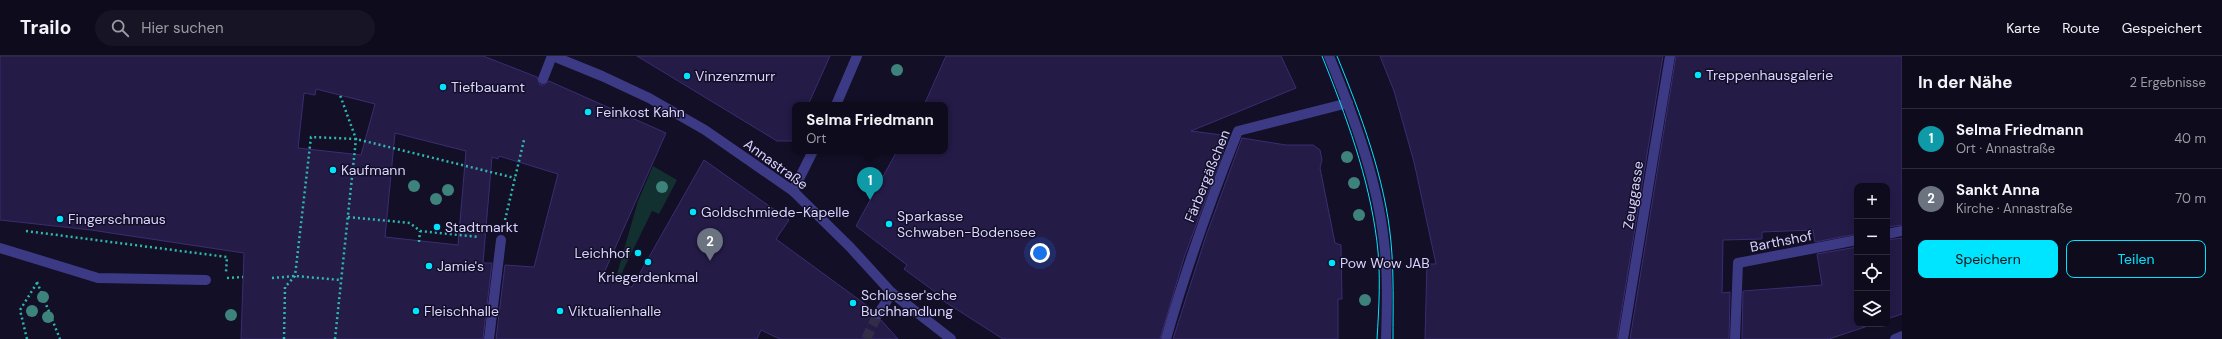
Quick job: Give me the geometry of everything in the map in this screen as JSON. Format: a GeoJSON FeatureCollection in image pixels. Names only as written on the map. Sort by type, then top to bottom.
{"type":"FeatureCollection","features":[{"type":"Feature","properties":{"kind":"street","name":"Annastraße"},"geometry":{"type":"LineString","coordinates":[[543,79],[552,56],[602,76],[649,98],[705,130],[794,191],[850,247],[892,293],[952,339]]}},
{"type":"Feature","properties":{"kind":"street"},"geometry":{"type":"LineString","coordinates":[[837,102],[857,56]]}},
{"type":"Feature","properties":{"kind":"street"},"geometry":{"type":"LineString","coordinates":[[1329,56],[1348,103],[1372,181],[1384,242],[1386,277],[1386,339]]}},
{"type":"Feature","properties":{"kind":"street","name":"Zeuggasse"},"geometry":{"type":"LineString","coordinates":[[1623,339],[1670,56]]}},
{"type":"Feature","properties":{"kind":"street","name":"Färbergäßchen"},"geometry":{"type":"LineString","coordinates":[[1166,339],[1181,286],[1204,218],[1238,131],[1348,103]]}},
{"type":"Feature","properties":{"kind":"street"},"geometry":{"type":"LineString","coordinates":[[794,191],[812,154]]}},
{"type":"Feature","properties":{"kind":"street"},"geometry":{"type":"LineString","coordinates":[[1890,233],[1902,231]]}},
{"type":"Feature","properties":{"kind":"street"},"geometry":{"type":"LineString","coordinates":[[489,339],[501,240]]}},
{"type":"Feature","properties":{"kind":"street","name":"Barthshof"},"geometry":{"type":"LineString","coordinates":[[1735,339],[1738,263],[1854,241]]}},
{"type":"Feature","properties":{"kind":"street"},"geometry":{"type":"LineString","coordinates":[[0,248],[98,278],[206,280]]}},
{"type":"Feature","properties":{"kind":"street"},"geometry":{"type":"LineString","coordinates":[[878,314],[892,293]]}},
{"type":"Feature","properties":{"kind":"street"},"geometry":{"type":"LineString","coordinates":[[1895,339],[1902,336]]}},
{"type":"Feature","properties":{"kind":"path"},"geometry":{"type":"LineString","coordinates":[[335,339],[356,138],[340,95]]}},
{"type":"Feature","properties":{"kind":"path"},"geometry":{"type":"LineString","coordinates":[[284,339],[286,287],[295,276],[311,137],[356,138],[515,178]]}},
{"type":"Feature","properties":{"kind":"path"},"geometry":{"type":"LineString","coordinates":[[348,217],[410,222],[420,231],[501,240],[524,140]]}},
{"type":"Feature","properties":{"kind":"path"},"geometry":{"type":"LineString","coordinates":[[24,231],[227,256],[226,278],[243,277]]}},
{"type":"Feature","properties":{"kind":"path"},"geometry":{"type":"LineString","coordinates":[[419,242],[420,231]]}},
{"type":"Feature","properties":{"kind":"path"},"geometry":{"type":"LineString","coordinates":[[37,260],[37,283],[60,339]]}},
{"type":"Feature","properties":{"kind":"path"},"geometry":{"type":"LineString","coordinates":[[272,278],[295,276],[341,280]]}},
{"type":"Feature","properties":{"kind":"path"},"geometry":{"type":"LineString","coordinates":[[28,339],[20,310],[37,283]]}},
{"type":"Feature","properties":{"kind":"green space"},"geometry":{"type":"Polygon","coordinates":[[[653,166],[677,180],[659,214],[652,211],[611,295],[638,201],[653,166]]]}},
{"type":"Feature","properties":{"kind":"building"},"geometry":{"type":"Polygon","coordinates":[[[0,56],[483,56],[537,77],[540,85],[544,85],[549,81],[666,133],[604,273],[632,287],[704,160],[789,220],[776,239],[873,310],[872,317],[877,320],[881,320],[898,339],[780,339],[761,330],[757,339],[496,339],[505,265],[534,267],[558,174],[499,156],[498,159],[492,157],[483,263],[492,263],[483,339],[241,339],[244,253],[91,230],[0,220],[0,56]],[[316,89],[315,95],[304,93],[298,148],[361,155],[375,104],[316,89]],[[395,133],[385,237],[458,245],[466,151],[395,133]]]}},
{"type":"Feature","properties":{"kind":"building"},"geometry":{"type":"Polygon","coordinates":[[[637,56],[830,56],[809,102],[792,102],[792,141],[777,141],[637,56]]]}},
{"type":"Feature","properties":{"kind":"building"},"geometry":{"type":"Polygon","coordinates":[[[946,56],[1281,56],[1296,88],[1191,131],[1229,136],[1184,258],[1160,339],[1003,339],[942,300],[942,297],[904,269],[907,265],[856,226],[895,154],[948,154],[948,102],[925,102],[946,56]]]}},
{"type":"Feature","properties":{"kind":"building"},"geometry":{"type":"Polygon","coordinates":[[[1380,56],[1663,56],[1617,339],[1425,339],[1427,264],[1436,264],[1414,162],[1394,91],[1380,56]]]}},
{"type":"Feature","properties":{"kind":"building"},"geometry":{"type":"Polygon","coordinates":[[[1676,56],[1902,56],[1902,225],[1890,227],[1890,183],[1854,183],[1854,235],[1815,242],[1813,230],[1762,232],[1762,239],[1723,240],[1722,293],[1730,292],[1729,339],[1630,339],[1676,56]]]}},
{"type":"Feature","properties":{"kind":"building"},"geometry":{"type":"Polygon","coordinates":[[[1242,138],[1286,145],[1313,145],[1320,150],[1322,160],[1320,168],[1335,243],[1341,245],[1342,299],[1338,299],[1338,339],[1173,339],[1206,236],[1242,138]]]}},
{"type":"Feature","properties":{"kind":"building"},"geometry":{"type":"Polygon","coordinates":[[[1902,238],[1902,314],[1890,318],[1890,255],[1890,240],[1902,238]]]}},
{"type":"Feature","properties":{"kind":"building"},"geometry":{"type":"Polygon","coordinates":[[[1854,248],[1854,327],[1865,327],[1829,339],[1742,339],[1743,291],[1822,285],[1817,254],[1854,248]]]}},
{"type":"Feature","properties":{"kind":"tunnel"},"geometry":{"type":"LineString","coordinates":[[866,339],[878,314]]}},
{"type":"Feature","properties":{"kind":"tram line"},"geometry":{"type":"LineString","coordinates":[[1322,56],[1356,147],[1373,218],[1379,266],[1377,339]]}},
{"type":"Feature","properties":{"kind":"tram line"},"geometry":{"type":"LineString","coordinates":[[1337,56],[1371,147],[1378,171],[1388,218],[1392,254],[1393,339]]}},
{"type":"Feature","properties":{"kind":"place","name":"Treppenhausgalerie"},"geometry":{"type":"Point","coordinates":[1698,75]}},
{"type":"Feature","properties":{"kind":"place","name":"Vinzenzmurr"},"geometry":{"type":"Point","coordinates":[687,76]}},
{"type":"Feature","properties":{"kind":"place","name":"Tiefbauamt"},"geometry":{"type":"Point","coordinates":[443,87]}},
{"type":"Feature","properties":{"kind":"place","name":"Feinkost Kahn"},"geometry":{"type":"Point","coordinates":[588,112]}},
{"type":"Feature","properties":{"kind":"place","name":"Kaufmann"},"geometry":{"type":"Point","coordinates":[333,170]}},
{"type":"Feature","properties":{"kind":"place","name":"Selma Friedmann"},"geometry":{"type":"Point","coordinates":[870,200]}},
{"type":"Feature","properties":{"kind":"place","name":"Goldschmiede-Kapelle"},"geometry":{"type":"Point","coordinates":[693,212]}},
{"type":"Feature","properties":{"kind":"place","name":"Fingerschmaus"},"geometry":{"type":"Point","coordinates":[60,219]}},
{"type":"Feature","properties":{"kind":"place","name":"Sparkasse Schwaben-Bodensee"},"geometry":{"type":"Point","coordinates":[889,224]}},
{"type":"Feature","properties":{"kind":"place","name":"Stadtmarkt"},"geometry":{"type":"Point","coordinates":[437,227]}},
{"type":"Feature","properties":{"kind":"place","name":"Leichhof"},"geometry":{"type":"Point","coordinates":[638,253]}},
{"type":"Feature","properties":{"kind":"place","name":"Sankt Anna"},"geometry":{"type":"Point","coordinates":[710,261]}},
{"type":"Feature","properties":{"kind":"place","name":"Kriegerdenkmal"},"geometry":{"type":"Point","coordinates":[648,262]}},
{"type":"Feature","properties":{"kind":"place","name":"Pow Wow JAB"},"geometry":{"type":"Point","coordinates":[1332,263]}},
{"type":"Feature","properties":{"kind":"place","name":"Jamie's"},"geometry":{"type":"Point","coordinates":[429,266]}},
{"type":"Feature","properties":{"kind":"place","name":"Schlosser'sche Buchhandlung"},"geometry":{"type":"Point","coordinates":[853,303]}},
{"type":"Feature","properties":{"kind":"place","name":"Fleischhalle"},"geometry":{"type":"Point","coordinates":[416,311]}},
{"type":"Feature","properties":{"kind":"place","name":"Viktualienhalle"},"geometry":{"type":"Point","coordinates":[560,311]}}]}
